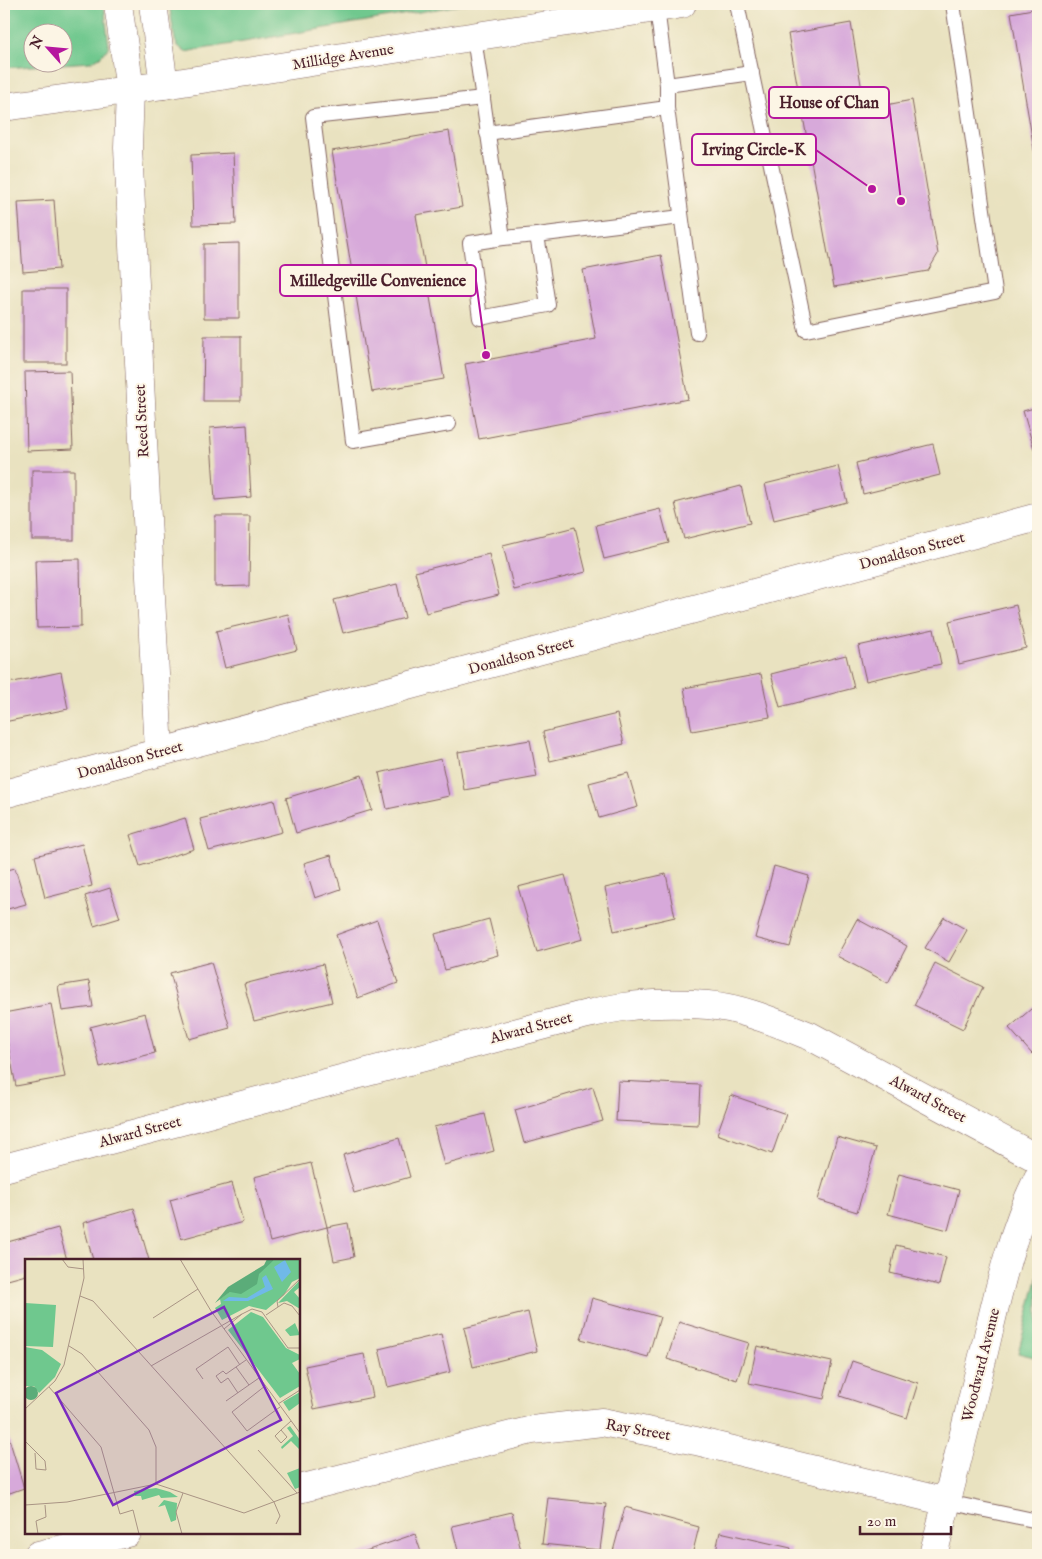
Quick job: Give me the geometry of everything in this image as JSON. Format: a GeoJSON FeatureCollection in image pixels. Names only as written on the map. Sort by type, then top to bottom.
{"type":"FeatureCollection","features":[{"type":"Feature","properties":{"kind":"street","name":"Reed Street"},"geometry":{"type":"LineString","coordinates":[[118,4],[130,90],[128,148],[158,752]]}},
{"type":"Feature","properties":{"kind":"street"},"geometry":{"type":"LineString","coordinates":[[153,4],[164,85]]}},
{"type":"Feature","properties":{"kind":"street","name":"Millidge Avenue"},"geometry":{"type":"LineString","coordinates":[[4,107],[164,85],[670,6]]}},
{"type":"Feature","properties":{"kind":"street","name":"Donaldson Street"},"geometry":{"type":"LineString","coordinates":[[4,794],[1038,517]]}},
{"type":"Feature","properties":{"kind":"street","name":"Alward Street"},"geometry":{"type":"LineString","coordinates":[[4,1168],[578,1016],[623,1007],[665,1005],[708,1005],[773,1021],[802,1033],[1038,1159]]}},
{"type":"Feature","properties":{"kind":"street","name":"Woodward Avenue"},"geometry":{"type":"LineString","coordinates":[[933,1555],[1011,1247],[1028,1198],[1038,1178]]}},
{"type":"Feature","properties":{"kind":"street","name":"Ray Street"},"geometry":{"type":"LineString","coordinates":[[300,1489],[532,1430],[602,1422],[696,1441],[947,1502]]}},
{"type":"Feature","properties":{"kind":"street"},"geometry":{"type":"LineString","coordinates":[[38,1555],[123,1534]]}},
{"type":"Feature","properties":{"kind":"lane"},"geometry":{"type":"LineString","coordinates":[[737,4],[806,330],[995,292],[953,4]]}},
{"type":"Feature","properties":{"kind":"lane"},"geometry":{"type":"LineString","coordinates":[[670,6],[667,108],[697,332]]}},
{"type":"Feature","properties":{"kind":"lane"},"geometry":{"type":"LineString","coordinates":[[474,37],[503,238]]}},
{"type":"Feature","properties":{"kind":"lane"},"geometry":{"type":"LineString","coordinates":[[667,85],[752,73]]}},
{"type":"Feature","properties":{"kind":"lane"},"geometry":{"type":"LineString","coordinates":[[449,424],[353,441],[313,117],[483,98]]}},
{"type":"Feature","properties":{"kind":"lane"},"geometry":{"type":"LineString","coordinates":[[487,133],[667,108]]}},
{"type":"Feature","properties":{"kind":"lane"},"geometry":{"type":"LineString","coordinates":[[537,235],[548,306],[480,318],[470,243],[681,217]]}},
{"type":"Feature","properties":{"kind":"lane"},"geometry":{"type":"LineString","coordinates":[[947,1502],[1038,1521]]}},
{"type":"Feature","properties":{"kind":"green space"},"geometry":{"type":"Polygon","coordinates":[[[4,4],[104,4],[109,47],[100,57],[90,62],[72,63],[72,22],[22,22],[22,67],[4,68],[4,4]]]}},
{"type":"Feature","properties":{"kind":"green space"},"geometry":{"type":"Polygon","coordinates":[[[169,4],[466,4],[185,52],[177,45],[175,40],[169,4]]]}},
{"type":"Feature","properties":{"kind":"green space"},"geometry":{"type":"Polygon","coordinates":[[[1038,1275],[1038,1358],[1018,1353],[1038,1275]]]}},
{"type":"Feature","properties":{"kind":"building"},"geometry":{"type":"Polygon","coordinates":[[[1038,8],[1038,154],[1035,155],[1011,13],[1038,8]]]}},
{"type":"Feature","properties":{"kind":"building"},"geometry":{"type":"Polygon","coordinates":[[[851,23],[865,109],[912,100],[938,254],[928,271],[834,287],[788,34],[851,23]]]}},
{"type":"Feature","properties":{"kind":"building"},"geometry":{"type":"Polygon","coordinates":[[[449,131],[462,207],[416,215],[444,379],[372,392],[332,151],[449,131]]]}},
{"type":"Feature","properties":{"kind":"building"},"geometry":{"type":"Polygon","coordinates":[[[233,153],[236,224],[193,225],[191,155],[233,153]]]}},
{"type":"Feature","properties":{"kind":"building"},"geometry":{"type":"Polygon","coordinates":[[[54,200],[59,269],[23,272],[18,202],[54,200]]]}},
{"type":"Feature","properties":{"kind":"building"},"geometry":{"type":"Polygon","coordinates":[[[239,243],[239,318],[204,318],[204,244],[239,243]]]}},
{"type":"Feature","properties":{"kind":"building"},"geometry":{"type":"Polygon","coordinates":[[[661,255],[688,399],[479,439],[465,364],[596,339],[583,270],[661,255]]]}},
{"type":"Feature","properties":{"kind":"building"},"geometry":{"type":"Polygon","coordinates":[[[23,289],[66,289],[66,363],[23,363],[23,289]]]}},
{"type":"Feature","properties":{"kind":"building"},"geometry":{"type":"Polygon","coordinates":[[[204,336],[241,336],[241,401],[203,401],[204,336]]]}},
{"type":"Feature","properties":{"kind":"building"},"geometry":{"type":"Polygon","coordinates":[[[70,371],[73,449],[27,451],[25,372],[70,371]]]}},
{"type":"Feature","properties":{"kind":"building"},"geometry":{"type":"Polygon","coordinates":[[[1038,407],[1038,448],[1034,449],[1023,411],[1038,407]]]}},
{"type":"Feature","properties":{"kind":"building"},"geometry":{"type":"Polygon","coordinates":[[[247,425],[251,497],[215,500],[210,428],[247,425]]]}},
{"type":"Feature","properties":{"kind":"building"},"geometry":{"type":"Polygon","coordinates":[[[933,444],[940,475],[863,494],[856,463],[933,444]]]}},
{"type":"Feature","properties":{"kind":"building"},"geometry":{"type":"Polygon","coordinates":[[[838,466],[847,502],[774,520],[765,484],[838,466]]]}},
{"type":"Feature","properties":{"kind":"building"},"geometry":{"type":"Polygon","coordinates":[[[32,470],[74,470],[74,540],[32,540],[32,470]]]}},
{"type":"Feature","properties":{"kind":"building"},"geometry":{"type":"Polygon","coordinates":[[[741,486],[750,523],[684,539],[675,503],[741,486]]]}},
{"type":"Feature","properties":{"kind":"building"},"geometry":{"type":"Polygon","coordinates":[[[660,509],[669,543],[604,559],[596,525],[660,509]]]}},
{"type":"Feature","properties":{"kind":"building"},"geometry":{"type":"Polygon","coordinates":[[[215,516],[250,516],[249,586],[215,587],[215,516]]]}},
{"type":"Feature","properties":{"kind":"building"},"geometry":{"type":"Polygon","coordinates":[[[575,527],[586,572],[514,590],[503,545],[575,527]]]}},
{"type":"Feature","properties":{"kind":"building"},"geometry":{"type":"Polygon","coordinates":[[[489,554],[499,595],[426,613],[415,572],[489,554]]]}},
{"type":"Feature","properties":{"kind":"building"},"geometry":{"type":"Polygon","coordinates":[[[80,559],[81,627],[37,628],[35,560],[80,559]]]}},
{"type":"Feature","properties":{"kind":"building"},"geometry":{"type":"Polygon","coordinates":[[[397,584],[405,618],[343,633],[334,600],[397,584]]]}},
{"type":"Feature","properties":{"kind":"building"},"geometry":{"type":"Polygon","coordinates":[[[1016,605],[1026,648],[959,664],[949,621],[1016,605]]]}},
{"type":"Feature","properties":{"kind":"building"},"geometry":{"type":"Polygon","coordinates":[[[288,614],[297,650],[225,668],[216,631],[288,614]]]}},
{"type":"Feature","properties":{"kind":"building"},"geometry":{"type":"Polygon","coordinates":[[[934,629],[941,664],[866,681],[858,646],[934,629]]]}},
{"type":"Feature","properties":{"kind":"building"},"geometry":{"type":"Polygon","coordinates":[[[846,655],[854,688],[780,707],[771,674],[846,655]]]}},
{"type":"Feature","properties":{"kind":"building"},"geometry":{"type":"Polygon","coordinates":[[[61,672],[68,709],[4,722],[4,684],[61,672]]]}},
{"type":"Feature","properties":{"kind":"building"},"geometry":{"type":"Polygon","coordinates":[[[761,674],[770,717],[692,731],[684,688],[761,674]]]}},
{"type":"Feature","properties":{"kind":"building"},"geometry":{"type":"Polygon","coordinates":[[[617,714],[624,744],[550,761],[543,732],[617,714]]]}},
{"type":"Feature","properties":{"kind":"building"},"geometry":{"type":"Polygon","coordinates":[[[530,740],[537,777],[464,790],[458,752],[530,740]]]}},
{"type":"Feature","properties":{"kind":"building"},"geometry":{"type":"Polygon","coordinates":[[[441,759],[449,796],[387,809],[379,773],[441,759]]]}},
{"type":"Feature","properties":{"kind":"building"},"geometry":{"type":"Polygon","coordinates":[[[628,773],[638,807],[599,818],[589,783],[628,773]]]}},
{"type":"Feature","properties":{"kind":"building"},"geometry":{"type":"Polygon","coordinates":[[[362,775],[372,810],[296,833],[286,798],[362,775]]]}},
{"type":"Feature","properties":{"kind":"building"},"geometry":{"type":"Polygon","coordinates":[[[274,800],[282,832],[209,851],[200,819],[274,800]]]}},
{"type":"Feature","properties":{"kind":"building"},"geometry":{"type":"Polygon","coordinates":[[[185,818],[194,849],[140,866],[130,835],[185,818]]]}},
{"type":"Feature","properties":{"kind":"building"},"geometry":{"type":"Polygon","coordinates":[[[82,844],[92,886],[45,898],[35,856],[82,844]]]}},
{"type":"Feature","properties":{"kind":"building"},"geometry":{"type":"Polygon","coordinates":[[[331,855],[341,889],[315,898],[304,863],[331,855]]]}},
{"type":"Feature","properties":{"kind":"building"},"geometry":{"type":"Polygon","coordinates":[[[774,866],[809,876],[790,947],[755,938],[774,866]]]}},
{"type":"Feature","properties":{"kind":"building"},"geometry":{"type":"Polygon","coordinates":[[[15,868],[26,904],[4,910],[4,871],[15,868]]]}},
{"type":"Feature","properties":{"kind":"building"},"geometry":{"type":"Polygon","coordinates":[[[666,874],[675,917],[614,931],[605,888],[666,874]]]}},
{"type":"Feature","properties":{"kind":"building"},"geometry":{"type":"Polygon","coordinates":[[[565,875],[583,939],[537,952],[518,887],[565,875]]]}},
{"type":"Feature","properties":{"kind":"building"},"geometry":{"type":"Polygon","coordinates":[[[110,888],[120,918],[94,926],[85,896],[110,888]]]}},
{"type":"Feature","properties":{"kind":"building"},"geometry":{"type":"Polygon","coordinates":[[[944,917],[967,930],[949,962],[925,948],[944,917]]]}},
{"type":"Feature","properties":{"kind":"building"},"geometry":{"type":"Polygon","coordinates":[[[489,919],[498,955],[445,970],[435,934],[489,919]]]}},
{"type":"Feature","properties":{"kind":"building"},"geometry":{"type":"Polygon","coordinates":[[[857,919],[907,946],[888,983],[837,956],[857,919]]]}},
{"type":"Feature","properties":{"kind":"building"},"geometry":{"type":"Polygon","coordinates":[[[377,920],[398,983],[358,998],[336,935],[377,920]]]}},
{"type":"Feature","properties":{"kind":"building"},"geometry":{"type":"Polygon","coordinates":[[[211,962],[230,1028],[189,1039],[170,973],[211,962]]]}},
{"type":"Feature","properties":{"kind":"building"},"geometry":{"type":"Polygon","coordinates":[[[935,963],[983,987],[963,1029],[914,1005],[935,963]]]}},
{"type":"Feature","properties":{"kind":"building"},"geometry":{"type":"Polygon","coordinates":[[[323,964],[332,1002],[254,1021],[244,984],[323,964]]]}},
{"type":"Feature","properties":{"kind":"building"},"geometry":{"type":"Polygon","coordinates":[[[89,981],[93,1007],[62,1011],[58,986],[89,981]]]}},
{"type":"Feature","properties":{"kind":"building"},"geometry":{"type":"Polygon","coordinates":[[[1038,1003],[1038,1049],[1032,1054],[1009,1028],[1038,1003]]]}},
{"type":"Feature","properties":{"kind":"building"},"geometry":{"type":"Polygon","coordinates":[[[51,1004],[65,1077],[16,1086],[4,1025],[4,1013],[51,1004]]]}},
{"type":"Feature","properties":{"kind":"building"},"geometry":{"type":"Polygon","coordinates":[[[145,1013],[155,1053],[100,1067],[90,1027],[145,1013]]]}},
{"type":"Feature","properties":{"kind":"building"},"geometry":{"type":"Polygon","coordinates":[[[618,1081],[700,1085],[698,1125],[616,1121],[618,1081]]]}},
{"type":"Feature","properties":{"kind":"building"},"geometry":{"type":"Polygon","coordinates":[[[593,1087],[603,1121],[524,1143],[515,1110],[593,1087]]]}},
{"type":"Feature","properties":{"kind":"building"},"geometry":{"type":"Polygon","coordinates":[[[731,1095],[786,1114],[772,1154],[717,1134],[731,1095]]]}},
{"type":"Feature","properties":{"kind":"building"},"geometry":{"type":"Polygon","coordinates":[[[485,1114],[494,1151],[444,1165],[434,1127],[485,1114]]]}},
{"type":"Feature","properties":{"kind":"building"},"geometry":{"type":"Polygon","coordinates":[[[837,1137],[876,1148],[857,1212],[818,1200],[837,1137]]]}},
{"type":"Feature","properties":{"kind":"building"},"geometry":{"type":"Polygon","coordinates":[[[399,1138],[410,1177],[354,1193],[343,1155],[399,1138]]]}},
{"type":"Feature","properties":{"kind":"building"},"geometry":{"type":"Polygon","coordinates":[[[311,1163],[327,1227],[270,1242],[254,1177],[311,1163]]]}},
{"type":"Feature","properties":{"kind":"building"},"geometry":{"type":"Polygon","coordinates":[[[899,1174],[959,1190],[948,1230],[888,1214],[899,1174]]]}},
{"type":"Feature","properties":{"kind":"building"},"geometry":{"type":"Polygon","coordinates":[[[232,1183],[243,1222],[181,1239],[170,1200],[232,1183]]]}},
{"type":"Feature","properties":{"kind":"building"},"geometry":{"type":"Polygon","coordinates":[[[134,1208],[149,1259],[93,1259],[83,1223],[134,1208]]]}},
{"type":"Feature","properties":{"kind":"building"},"geometry":{"type":"Polygon","coordinates":[[[348,1223],[354,1257],[334,1261],[327,1227],[348,1223]]]}},
{"type":"Feature","properties":{"kind":"building"},"geometry":{"type":"Polygon","coordinates":[[[58,1228],[67,1259],[25,1259],[25,1275],[4,1281],[4,1243],[58,1228]]]}},
{"type":"Feature","properties":{"kind":"building"},"geometry":{"type":"Polygon","coordinates":[[[896,1245],[946,1257],[939,1285],[890,1273],[896,1245]]]}},
{"type":"Feature","properties":{"kind":"building"},"geometry":{"type":"Polygon","coordinates":[[[592,1298],[660,1317],[648,1357],[581,1339],[592,1298]]]}},
{"type":"Feature","properties":{"kind":"building"},"geometry":{"type":"Polygon","coordinates":[[[528,1312],[537,1351],[473,1367],[464,1328],[528,1312]]]}},
{"type":"Feature","properties":{"kind":"building"},"geometry":{"type":"Polygon","coordinates":[[[679,1322],[749,1343],[737,1380],[667,1359],[679,1322]]]}},
{"type":"Feature","properties":{"kind":"building"},"geometry":{"type":"Polygon","coordinates":[[[441,1334],[450,1372],[388,1387],[379,1349],[441,1334]]]}},
{"type":"Feature","properties":{"kind":"building"},"geometry":{"type":"Polygon","coordinates":[[[757,1346],[832,1362],[824,1399],[749,1383],[757,1346]]]}},
{"type":"Feature","properties":{"kind":"building"},"geometry":{"type":"Polygon","coordinates":[[[364,1354],[373,1397],[314,1409],[305,1366],[364,1354]]]}},
{"type":"Feature","properties":{"kind":"building"},"geometry":{"type":"Polygon","coordinates":[[[852,1361],[918,1383],[907,1418],[840,1396],[852,1361]]]}},
{"type":"Feature","properties":{"kind":"building"},"geometry":{"type":"Polygon","coordinates":[[[8,1435],[24,1488],[4,1495],[4,1437],[8,1435]]]}},
{"type":"Feature","properties":{"kind":"building"},"geometry":{"type":"Polygon","coordinates":[[[548,1498],[606,1504],[600,1550],[542,1544],[548,1498]]]}},
{"type":"Feature","properties":{"kind":"building"},"geometry":{"type":"Polygon","coordinates":[[[625,1507],[699,1527],[692,1555],[612,1555],[625,1507]]]}},
{"type":"Feature","properties":{"kind":"building"},"geometry":{"type":"Polygon","coordinates":[[[512,1512],[521,1551],[503,1555],[459,1555],[452,1526],[512,1512]]]}},
{"type":"Feature","properties":{"kind":"building"},"geometry":{"type":"Polygon","coordinates":[[[720,1532],[791,1548],[789,1555],[715,1555],[720,1532]]]}},
{"type":"Feature","properties":{"kind":"building"},"geometry":{"type":"Polygon","coordinates":[[[415,1534],[422,1555],[354,1555],[415,1534]]]}},
{"type":"Feature","properties":{"kind":"place","name":"Irving Circle-K"},"geometry":{"type":"Point","coordinates":[872,189]}},
{"type":"Feature","properties":{"kind":"place","name":"House of Chan"},"geometry":{"type":"Point","coordinates":[901,201]}},
{"type":"Feature","properties":{"kind":"place","name":"Milledgeville Convenience"},"geometry":{"type":"Point","coordinates":[486,355]}}]}
